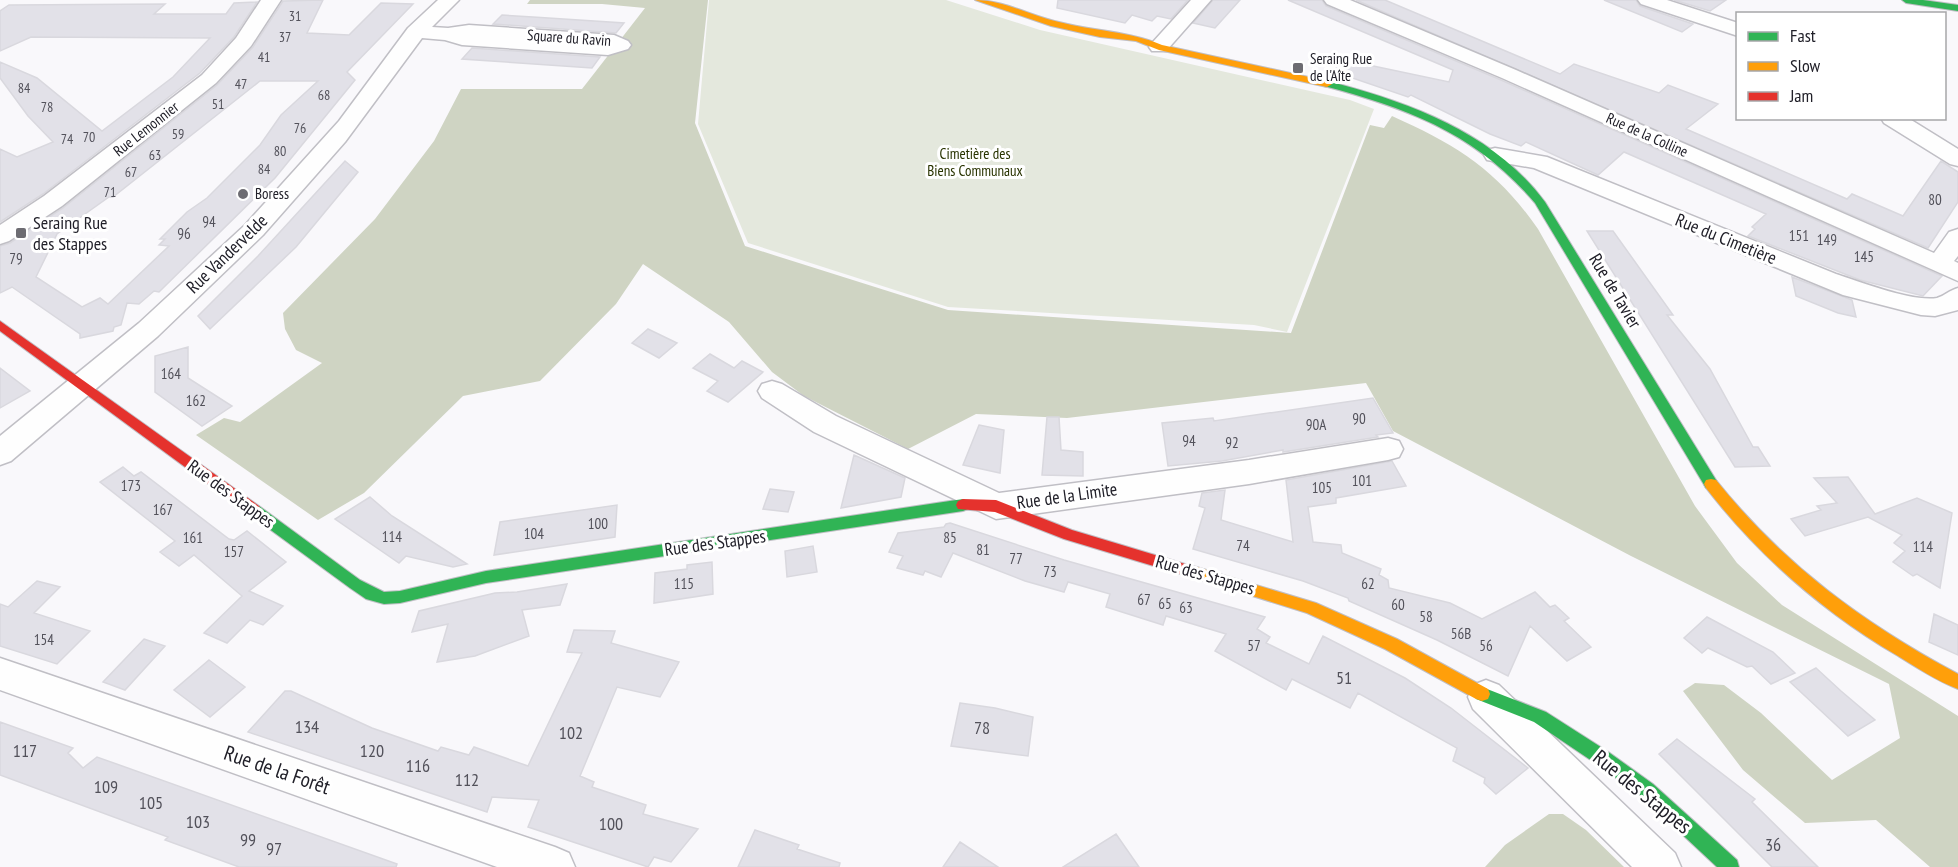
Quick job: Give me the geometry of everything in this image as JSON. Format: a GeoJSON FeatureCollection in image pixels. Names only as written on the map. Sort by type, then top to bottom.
{"type":"FeatureCollection","features":[{"type":"Feature","properties":{"kind":"street","name":"Rue Lemonnier"},"geometry":{"type":"LineString","coordinates":[[0,236],[61,195],[209,79],[244,42],[271,0]]}},
{"type":"Feature","properties":{"kind":"street","name":"Rue Vandervelde"},"geometry":{"type":"LineString","coordinates":[[0,453],[83,386],[195,287],[287,195],[353,118],[415,32],[449,0]]}},
{"type":"Feature","properties":{"kind":"street","name":"Rue de Tavier"},"geometry":{"type":"LineString","coordinates":[[979,0],[1045,21],[1101,34],[1127,36],[1148,41],[1159,47],[1301,78],[1376,99],[1452,129],[1496,155],[1520,177],[1540,202],[1712,486],[1738,520],[1804,583],[1858,624],[1921,664],[1958,682]]}},
{"type":"Feature","properties":{"kind":"street"},"geometry":{"type":"LineString","coordinates":[[1159,47],[1201,0]]}},
{"type":"Feature","properties":{"kind":"street","name":"Rue de la Colline"},"geometry":{"type":"LineString","coordinates":[[1334,0],[1520,78],[1949,269]]}},
{"type":"Feature","properties":{"kind":"street"},"geometry":{"type":"LineString","coordinates":[[1648,0],[1736,30]]}},
{"type":"Feature","properties":{"kind":"street"},"geometry":{"type":"LineString","coordinates":[[1906,0],[1958,8]]}},
{"type":"Feature","properties":{"kind":"street","name":"Square du Ravin"},"geometry":{"type":"LineString","coordinates":[[415,32],[448,34],[469,31],[614,41],[621,45],[608,49],[462,39],[448,34]]}},
{"type":"Feature","properties":{"kind":"street"},"geometry":{"type":"LineString","coordinates":[[1895,120],[1958,159]]}},
{"type":"Feature","properties":{"kind":"street","name":"Rue du Cimetière"},"geometry":{"type":"LineString","coordinates":[[1496,155],[1539,162],[1827,280],[1868,293],[1925,306],[1945,306],[1958,297]]}},
{"type":"Feature","properties":{"kind":"street"},"geometry":{"type":"LineString","coordinates":[[1949,269],[1958,237]]}},
{"type":"Feature","properties":{"kind":"street","name":"Rue des Stappes"},"geometry":{"type":"LineString","coordinates":[[0,325],[371,594],[384,598],[400,597],[486,577],[797,532],[915,511],[965,506],[996,506],[1069,535],[1311,608],[1400,648],[1484,695],[1540,717],[1601,757],[1647,790],[1730,867]]}},
{"type":"Feature","properties":{"kind":"street","name":"Rue de la Limite"},"geometry":{"type":"LineString","coordinates":[[772,391],[825,424],[996,506],[1249,472],[1388,449]]}},
{"type":"Feature","properties":{"kind":"street","name":"Rue de la Forêt"},"geometry":{"type":"LineString","coordinates":[[0,674],[499,858],[555,867]]}},
{"type":"Feature","properties":{"kind":"street","name":"Rue des Stappes"},"geometry":{"type":"LineString","coordinates":[[1484,695],[1661,867]]}},
{"type":"Feature","properties":{"kind":"green space"},"geometry":{"type":"Polygon","coordinates":[[[530,0],[708,0],[695,123],[745,246],[948,310],[1291,333],[1370,125],[1384,128],[1392,116],[1456,149],[1491,175],[1523,208],[1538,229],[1695,506],[1737,563],[1782,605],[1958,716],[1958,867],[1930,867],[1876,820],[1805,823],[1743,770],[1683,691],[1695,683],[1724,685],[1761,713],[1832,780],[1900,738],[1889,684],[1631,556],[1393,431],[1366,383],[1067,418],[976,414],[908,449],[804,396],[772,372],[729,322],[643,264],[616,304],[540,381],[463,396],[364,493],[318,520],[196,435],[224,418],[240,422],[322,363],[296,350],[285,329],[283,313],[375,219],[434,141],[461,89],[582,89],[645,8],[602,4],[527,4],[530,0]]]}},
{"type":"Feature","properties":{"kind":"green space","name":"Cimetière des Biens Communaux"},"geometry":{"type":"Polygon","coordinates":[[[709,0],[946,0],[1040,30],[1350,100],[1374,109],[1287,332],[1254,325],[948,307],[748,243],[698,124],[709,0]]]}},
{"type":"Feature","properties":{"kind":"green space"},"geometry":{"type":"Polygon","coordinates":[[[1549,814],[1563,814],[1586,830],[1624,867],[1485,867],[1505,845],[1549,814]]]}},
{"type":"Feature","properties":{"kind":"building"},"geometry":{"type":"Polygon","coordinates":[[[323,0],[307,33],[349,35],[381,3],[413,4],[347,72],[355,80],[275,178],[159,292],[154,291],[139,304],[127,303],[121,325],[114,327],[113,331],[80,338],[80,334],[12,287],[0,293],[0,246],[10,243],[63,208],[217,85],[253,47],[283,1],[323,0]],[[260,81],[113,197],[109,197],[57,234],[36,277],[82,307],[100,298],[108,304],[169,246],[159,245],[165,239],[160,239],[187,212],[207,198],[260,145],[281,115],[318,81],[260,81]]]}},
{"type":"Feature","properties":{"kind":"building"},"geometry":{"type":"Polygon","coordinates":[[[1058,0],[1188,0],[1171,19],[1157,16],[1152,21],[1132,15],[1125,23],[1057,8],[1058,0]]]}},
{"type":"Feature","properties":{"kind":"building"},"geometry":{"type":"Polygon","coordinates":[[[1213,0],[1240,0],[1215,28],[1193,23],[1213,0]]]}},
{"type":"Feature","properties":{"kind":"building"},"geometry":{"type":"Polygon","coordinates":[[[1288,0],[1322,0],[1326,6],[1501,80],[1942,276],[1923,296],[1860,280],[1748,236],[1755,229],[1752,227],[1766,214],[1624,152],[1598,175],[1526,142],[1521,146],[1490,134],[1411,95],[1408,97],[1332,71],[1335,58],[1449,82],[1453,70],[1288,0]]]}},
{"type":"Feature","properties":{"kind":"building"},"geometry":{"type":"Polygon","coordinates":[[[1356,0],[1385,0],[1560,74],[1574,64],[1659,93],[1668,85],[1718,104],[1686,129],[1847,199],[1852,194],[1903,216],[1941,161],[1958,172],[1958,202],[1928,248],[1356,0]]]}},
{"type":"Feature","properties":{"kind":"building"},"geometry":{"type":"Polygon","coordinates":[[[1604,0],[1636,0],[1640,6],[1693,24],[1682,32],[1604,0]]]}},
{"type":"Feature","properties":{"kind":"building"},"geometry":{"type":"Polygon","coordinates":[[[1674,0],[1726,0],[1710,11],[1674,0]]]}},
{"type":"Feature","properties":{"kind":"building"},"geometry":{"type":"Polygon","coordinates":[[[257,2],[234,37],[200,73],[43,194],[0,222],[0,149],[17,157],[53,142],[28,116],[0,78],[0,62],[37,78],[102,131],[173,77],[210,38],[31,37],[0,51],[0,11],[9,5],[165,4],[154,14],[226,14],[234,3],[257,2]]]}},
{"type":"Feature","properties":{"kind":"building"},"geometry":{"type":"Polygon","coordinates":[[[502,15],[624,23],[616,33],[493,24],[502,15]]]}},
{"type":"Feature","properties":{"kind":"building"},"geometry":{"type":"Polygon","coordinates":[[[472,48],[600,57],[592,68],[462,59],[472,48]]]}},
{"type":"Feature","properties":{"kind":"building"},"geometry":{"type":"Polygon","coordinates":[[[345,161],[358,172],[296,247],[210,329],[198,316],[258,256],[345,161]]]}},
{"type":"Feature","properties":{"kind":"building"},"geometry":{"type":"Polygon","coordinates":[[[1587,231],[1613,231],[1673,315],[1667,315],[1710,369],[1753,447],[1758,447],[1770,466],[1735,467],[1587,231]]]}},
{"type":"Feature","properties":{"kind":"building"},"geometry":{"type":"Polygon","coordinates":[[[1792,277],[1852,300],[1856,317],[1838,313],[1796,296],[1792,277]]]}},
{"type":"Feature","properties":{"kind":"building"},"geometry":{"type":"Polygon","coordinates":[[[648,329],[677,343],[659,358],[632,343],[648,329]]]}},
{"type":"Feature","properties":{"kind":"building"},"geometry":{"type":"Polygon","coordinates":[[[188,347],[188,378],[232,406],[202,426],[155,392],[155,356],[188,347]]]}},
{"type":"Feature","properties":{"kind":"building"},"geometry":{"type":"Polygon","coordinates":[[[710,354],[734,368],[742,361],[763,372],[728,402],[707,391],[718,381],[693,368],[710,354]]]}},
{"type":"Feature","properties":{"kind":"building"},"geometry":{"type":"Polygon","coordinates":[[[0,368],[30,391],[0,408],[0,368]]]}},
{"type":"Feature","properties":{"kind":"building"},"geometry":{"type":"Polygon","coordinates":[[[1373,398],[1393,433],[1222,461],[1168,466],[1162,423],[1213,418],[1214,421],[1373,398]]]}},
{"type":"Feature","properties":{"kind":"building"},"geometry":{"type":"Polygon","coordinates":[[[1047,417],[1059,417],[1061,450],[1083,452],[1083,476],[1042,475],[1047,417]]]}},
{"type":"Feature","properties":{"kind":"building"},"geometry":{"type":"Polygon","coordinates":[[[979,425],[1004,430],[1000,473],[963,465],[979,425]]]}},
{"type":"Feature","properties":{"kind":"building"},"geometry":{"type":"Polygon","coordinates":[[[854,455],[905,478],[901,497],[841,508],[854,455]]]}},
{"type":"Feature","properties":{"kind":"building"},"geometry":{"type":"Polygon","coordinates":[[[1392,461],[1406,486],[1336,498],[1336,503],[1308,507],[1313,542],[1341,545],[1342,553],[1381,569],[1379,575],[1388,580],[1389,588],[1450,603],[1482,619],[1535,592],[1550,607],[1555,605],[1569,618],[1564,621],[1591,647],[1567,661],[1530,626],[1508,676],[1437,640],[1349,601],[1348,598],[1303,581],[1193,549],[1205,508],[1199,506],[1202,493],[1225,490],[1221,520],[1293,542],[1286,480],[1392,461]]]}},
{"type":"Feature","properties":{"kind":"building"},"geometry":{"type":"Polygon","coordinates":[[[123,467],[134,476],[141,472],[229,539],[234,540],[247,531],[286,562],[249,591],[283,606],[263,625],[250,620],[227,643],[204,633],[242,596],[194,555],[179,566],[160,552],[175,541],[100,482],[123,467]]]}},
{"type":"Feature","properties":{"kind":"building"},"geometry":{"type":"Polygon","coordinates":[[[1848,477],[1875,514],[1917,498],[1952,513],[1940,588],[1917,574],[1913,576],[1893,562],[1905,551],[1894,543],[1902,535],[1868,517],[1805,536],[1791,519],[1821,510],[1817,506],[1837,503],[1814,478],[1848,477]]]}},
{"type":"Feature","properties":{"kind":"building"},"geometry":{"type":"Polygon","coordinates":[[[770,489],[794,492],[788,512],[763,509],[770,489]]]}},
{"type":"Feature","properties":{"kind":"building"},"geometry":{"type":"Polygon","coordinates":[[[370,497],[392,516],[467,564],[453,567],[406,556],[399,563],[335,519],[370,497]]]}},
{"type":"Feature","properties":{"kind":"building"},"geometry":{"type":"Polygon","coordinates":[[[617,505],[615,537],[494,555],[500,522],[617,505]]]}},
{"type":"Feature","properties":{"kind":"building"},"geometry":{"type":"Polygon","coordinates":[[[950,523],[1064,560],[1265,617],[1257,629],[1270,637],[1266,643],[1309,664],[1323,636],[1405,678],[1451,708],[1528,768],[1496,794],[1484,783],[1485,778],[1453,761],[1457,748],[1358,693],[1350,708],[1292,679],[1286,690],[1215,651],[1226,634],[1166,616],[1163,625],[1106,607],[1110,594],[1068,582],[1064,592],[1025,581],[953,553],[941,577],[925,571],[923,575],[897,568],[903,556],[889,552],[898,533],[944,527],[950,523]]]}},
{"type":"Feature","properties":{"kind":"building"},"geometry":{"type":"Polygon","coordinates":[[[813,546],[817,572],[787,577],[785,551],[813,546]]]}},
{"type":"Feature","properties":{"kind":"building"},"geometry":{"type":"Polygon","coordinates":[[[712,562],[713,594],[654,603],[655,573],[687,569],[687,565],[712,562]]]}},
{"type":"Feature","properties":{"kind":"building"},"geometry":{"type":"Polygon","coordinates":[[[37,581],[60,587],[34,613],[90,631],[57,664],[0,646],[0,604],[8,607],[37,581]]]}},
{"type":"Feature","properties":{"kind":"building"},"geometry":{"type":"Polygon","coordinates":[[[567,584],[560,605],[522,610],[529,636],[475,656],[437,662],[448,624],[412,632],[419,611],[495,593],[567,584]]]}},
{"type":"Feature","properties":{"kind":"building"},"geometry":{"type":"Polygon","coordinates":[[[1934,614],[1958,625],[1958,655],[1929,642],[1934,614]]]}},
{"type":"Feature","properties":{"kind":"building"},"geometry":{"type":"Polygon","coordinates":[[[1707,617],[1773,652],[1795,673],[1771,684],[1752,666],[1747,667],[1708,648],[1702,653],[1684,638],[1707,617]]]}},
{"type":"Feature","properties":{"kind":"building"},"geometry":{"type":"Polygon","coordinates":[[[574,630],[615,631],[611,643],[679,662],[660,697],[617,687],[580,776],[594,782],[592,787],[646,805],[643,814],[698,829],[671,862],[654,857],[648,867],[528,827],[539,800],[492,797],[487,812],[248,732],[285,691],[291,691],[372,728],[438,751],[441,747],[469,755],[474,747],[528,766],[582,653],[567,652],[574,630]]]}},
{"type":"Feature","properties":{"kind":"building"},"geometry":{"type":"Polygon","coordinates":[[[144,639],[165,646],[125,690],[103,682],[144,639]]]}},
{"type":"Feature","properties":{"kind":"building"},"geometry":{"type":"Polygon","coordinates":[[[209,660],[245,687],[210,717],[174,690],[209,660]]]}},
{"type":"Feature","properties":{"kind":"building"},"geometry":{"type":"Polygon","coordinates":[[[1816,668],[1875,720],[1848,736],[1790,682],[1816,668]]]}},
{"type":"Feature","properties":{"kind":"building"},"geometry":{"type":"Polygon","coordinates":[[[960,703],[1033,717],[1028,756],[951,746],[960,703]]]}},
{"type":"Feature","properties":{"kind":"building"},"geometry":{"type":"Polygon","coordinates":[[[0,722],[73,748],[68,753],[83,768],[97,757],[397,864],[396,867],[239,867],[165,840],[168,837],[0,775],[0,722]]]}},
{"type":"Feature","properties":{"kind":"building"},"geometry":{"type":"Polygon","coordinates":[[[1677,739],[1755,799],[1752,802],[1818,867],[1772,867],[1659,754],[1677,739]]]}},
{"type":"Feature","properties":{"kind":"building"},"geometry":{"type":"Polygon","coordinates":[[[755,830],[799,845],[797,849],[840,863],[839,867],[738,867],[755,830]]]}},
{"type":"Feature","properties":{"kind":"building"},"geometry":{"type":"Polygon","coordinates":[[[1116,834],[1139,867],[1063,867],[1116,834]]]}},
{"type":"Feature","properties":{"kind":"building"},"geometry":{"type":"Polygon","coordinates":[[[960,842],[998,867],[943,867],[960,842]]]}},
{"type":"Feature","properties":{"kind":"traffic: fast"},"geometry":{"type":"LineString","coordinates":[[1906,0],[1958,8]]}},
{"type":"Feature","properties":{"kind":"traffic: fast"},"geometry":{"type":"LineString","coordinates":[[1327,84],[1387,101],[1445,125],[1472,140],[1520,178],[1540,202],[1711,484]]}},
{"type":"Feature","properties":{"kind":"traffic: fast"},"geometry":{"type":"LineString","coordinates":[[254,510],[355,584],[371,594],[384,598],[400,597],[486,577],[963,505]]}},
{"type":"Feature","properties":{"kind":"traffic: fast"},"geometry":{"type":"LineString","coordinates":[[1482,694],[1540,717],[1601,757],[1647,790],[1730,867]]}},
{"type":"Feature","properties":{"kind":"traffic: slow"},"geometry":{"type":"LineString","coordinates":[[979,0],[1054,24],[1100,34],[1138,38],[1159,47],[1327,84]]}},
{"type":"Feature","properties":{"kind":"traffic: slow"},"geometry":{"type":"LineString","coordinates":[[1711,484],[1763,544],[1823,597],[1889,643],[1958,682]]}},
{"type":"Feature","properties":{"kind":"traffic: slow"},"geometry":{"type":"LineString","coordinates":[[1190,571],[1311,608],[1391,644],[1482,694]]}},
{"type":"Feature","properties":{"kind":"traffic: jam"},"geometry":{"type":"LineString","coordinates":[[0,325],[254,510]]}},
{"type":"Feature","properties":{"kind":"traffic: jam"},"geometry":{"type":"LineString","coordinates":[[963,505],[996,506],[1069,535],[1190,571]]}},
{"type":"Feature","properties":{"kind":"place","name":"Seraing Rue de l'Aîte"},"geometry":{"type":"Point","coordinates":[1298,68]}},
{"type":"Feature","properties":{"kind":"place","name":"Boress"},"geometry":{"type":"Point","coordinates":[243,194]}},
{"type":"Feature","properties":{"kind":"place","name":"Seraing Rue des Stappes"},"geometry":{"type":"Point","coordinates":[21,233]}}]}
